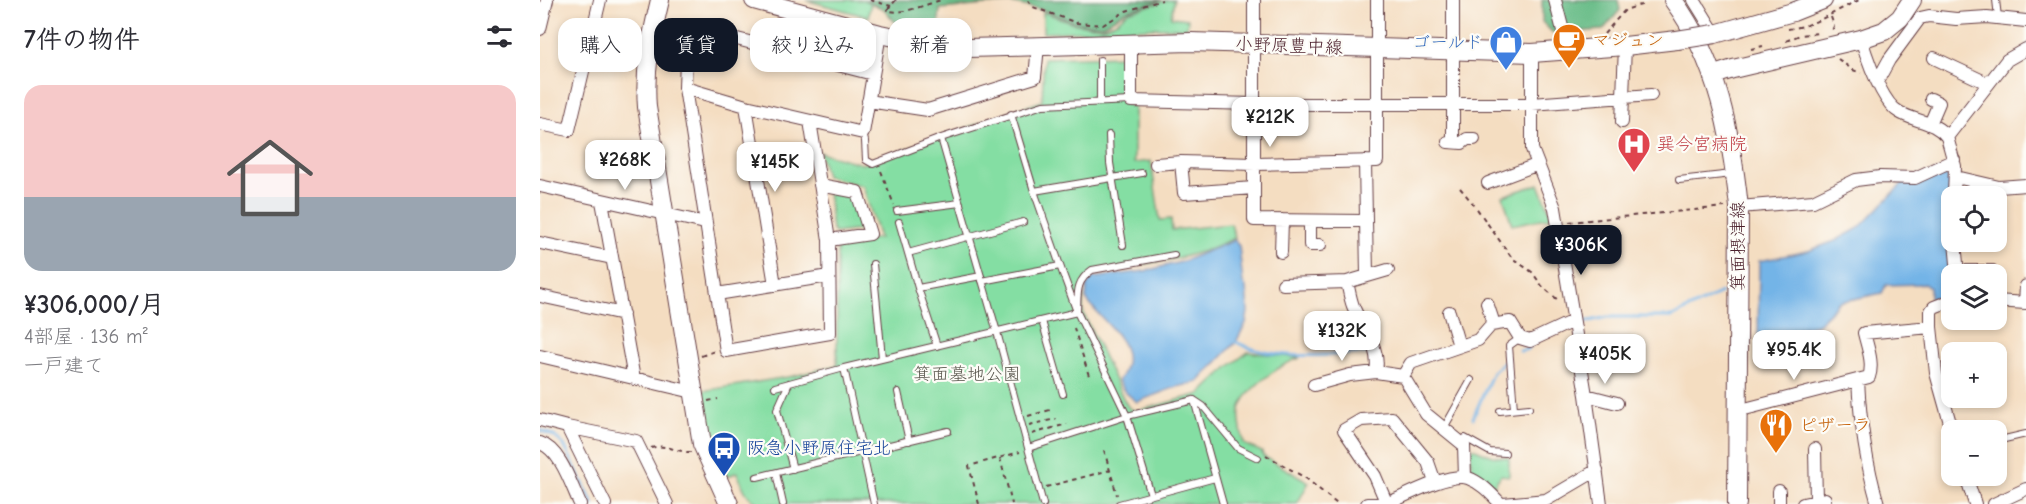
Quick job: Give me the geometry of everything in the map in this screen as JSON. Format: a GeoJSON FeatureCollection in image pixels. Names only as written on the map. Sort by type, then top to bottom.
{"type":"FeatureCollection","features":[{"type":"Feature","properties":{"kind":"street"},"geometry":{"type":"LineString","coordinates":[[540,29],[547,0]]}},
{"type":"Feature","properties":{"kind":"street"},"geometry":{"type":"LineString","coordinates":[[596,18],[600,0]]}},
{"type":"Feature","properties":{"kind":"street"},"geometry":{"type":"LineString","coordinates":[[660,0],[648,51],[645,80],[647,107],[702,444],[729,504]]}},
{"type":"Feature","properties":{"kind":"street","name":"小野原豊中線"},"geometry":{"type":"LineString","coordinates":[[754,0],[880,34],[928,44],[969,48],[1131,43],[1255,44],[1532,53],[1625,46],[1715,34],[1793,12],[1823,0]]}},
{"type":"Feature","properties":{"kind":"street"},"geometry":{"type":"LineString","coordinates":[[1254,0],[1254,220],[1365,221]]}},
{"type":"Feature","properties":{"kind":"street"},"geometry":{"type":"LineString","coordinates":[[1156,164],[1377,161],[1377,0]]}},
{"type":"Feature","properties":{"kind":"street"},"geometry":{"type":"LineString","coordinates":[[1453,0],[1454,104],[1451,142],[1462,143],[1467,139],[1474,139]]}},
{"type":"Feature","properties":{"kind":"street"},"geometry":{"type":"LineString","coordinates":[[1555,0],[1568,50]]}},
{"type":"Feature","properties":{"kind":"street","name":"箕面摂津線"},"geometry":{"type":"LineString","coordinates":[[1673,0],[1714,75],[1730,135],[1736,174],[1733,207],[1737,504]]}},
{"type":"Feature","properties":{"kind":"street"},"geometry":{"type":"LineString","coordinates":[[1694,0],[1715,34]]}},
{"type":"Feature","properties":{"kind":"street"},"geometry":{"type":"LineString","coordinates":[[1714,75],[1861,39],[1884,31],[1900,18],[1912,0]]}},
{"type":"Feature","properties":{"kind":"street"},"geometry":{"type":"LineString","coordinates":[[1878,80],[1889,60],[1920,18],[1929,16],[2026,21]]}},
{"type":"Feature","properties":{"kind":"street"},"geometry":{"type":"LineString","coordinates":[[685,88],[746,106],[863,133],[880,34]]}},
{"type":"Feature","properties":{"kind":"street"},"geometry":{"type":"LineString","coordinates":[[738,39],[873,74]]}},
{"type":"Feature","properties":{"kind":"street"},"geometry":{"type":"LineString","coordinates":[[1861,39],[1883,96],[1892,108],[1906,116],[1937,127],[1947,137],[1954,160],[1955,186]]}},
{"type":"Feature","properties":{"kind":"street"},"geometry":{"type":"LineString","coordinates":[[1131,43],[1131,101],[1254,104],[1532,104],[1651,95]]}},
{"type":"Feature","properties":{"kind":"street"},"geometry":{"type":"LineString","coordinates":[[867,101],[928,110],[1035,77],[1038,46]]}},
{"type":"Feature","properties":{"kind":"street"},"geometry":{"type":"LineString","coordinates":[[1622,122],[1625,97],[1625,46]]}},
{"type":"Feature","properties":{"kind":"street"},"geometry":{"type":"LineString","coordinates":[[1947,137],[2007,60],[2026,49]]}},
{"type":"Feature","properties":{"kind":"street"},"geometry":{"type":"LineString","coordinates":[[642,50],[654,52]]}},
{"type":"Feature","properties":{"kind":"street"},"geometry":{"type":"LineString","coordinates":[[1532,53],[1532,149],[1536,165],[1555,208],[1586,395],[1601,504]]}},
{"type":"Feature","properties":{"kind":"street"},"geometry":{"type":"LineString","coordinates":[[1934,58],[1987,83]]}},
{"type":"Feature","properties":{"kind":"street"},"geometry":{"type":"LineString","coordinates":[[540,124],[569,130],[583,72]]}},
{"type":"Feature","properties":{"kind":"street"},"geometry":{"type":"LineString","coordinates":[[686,72],[685,88],[726,351],[830,333],[829,240],[810,121]]}},
{"type":"Feature","properties":{"kind":"street"},"geometry":{"type":"LineString","coordinates":[[1930,124],[1939,103],[1931,99]]}},
{"type":"Feature","properties":{"kind":"street"},"geometry":{"type":"LineString","coordinates":[[746,106],[775,285]]}},
{"type":"Feature","properties":{"kind":"street"},"geometry":{"type":"LineString","coordinates":[[1733,207],[1813,201],[1856,180],[1880,177],[1915,178],[1954,160]]}},
{"type":"Feature","properties":{"kind":"street"},"geometry":{"type":"LineString","coordinates":[[1365,161],[1367,276]]}},
{"type":"Feature","properties":{"kind":"street"},"geometry":{"type":"LineString","coordinates":[[1181,162],[1184,193],[1254,188]]}},
{"type":"Feature","properties":{"kind":"street"},"geometry":{"type":"LineString","coordinates":[[1488,183],[1536,165]]}},
{"type":"Feature","properties":{"kind":"street"},"geometry":{"type":"LineString","coordinates":[[1956,177],[2000,187],[2026,184]]}},
{"type":"Feature","properties":{"kind":"street"},"geometry":{"type":"LineString","coordinates":[[820,185],[857,192],[870,234],[829,240]]}},
{"type":"Feature","properties":{"kind":"street"},"geometry":{"type":"LineString","coordinates":[[540,186],[705,223]]}},
{"type":"Feature","properties":{"kind":"street"},"geometry":{"type":"LineString","coordinates":[[602,201],[634,379]]}},
{"type":"Feature","properties":{"kind":"street"},"geometry":{"type":"LineString","coordinates":[[1281,252],[1282,220]]}},
{"type":"Feature","properties":{"kind":"street"},"geometry":{"type":"LineString","coordinates":[[1310,221],[1310,245],[1320,245]]}},
{"type":"Feature","properties":{"kind":"street"},"geometry":{"type":"LineString","coordinates":[[540,243],[612,258]]}},
{"type":"Feature","properties":{"kind":"street"},"geometry":{"type":"LineString","coordinates":[[1283,284],[1347,282],[1388,270]]}},
{"type":"Feature","properties":{"kind":"street"},"geometry":{"type":"LineString","coordinates":[[717,294],[830,276]]}},
{"type":"Feature","properties":{"kind":"street"},"geometry":{"type":"LineString","coordinates":[[1347,282],[1353,306],[1375,349],[1378,359],[1376,372]]}},
{"type":"Feature","properties":{"kind":"street"},"geometry":{"type":"LineString","coordinates":[[2007,302],[2026,303],[2026,286]]}},
{"type":"Feature","properties":{"kind":"street"},"geometry":{"type":"LineString","coordinates":[[540,296],[623,314]]}},
{"type":"Feature","properties":{"kind":"street"},"geometry":{"type":"LineString","coordinates":[[1403,376],[1411,363],[1478,340],[1491,325],[1492,318],[1487,303]]}},
{"type":"Feature","properties":{"kind":"street"},"geometry":{"type":"LineString","coordinates":[[1941,304],[1931,311],[1930,327],[1935,373],[1949,420]]}},
{"type":"Feature","properties":{"kind":"street"},"geometry":{"type":"LineString","coordinates":[[1449,312],[1459,346]]}},
{"type":"Feature","properties":{"kind":"street"},"geometry":{"type":"LineString","coordinates":[[1491,325],[1510,322],[1520,338],[1530,341],[1572,315]]}},
{"type":"Feature","properties":{"kind":"street"},"geometry":{"type":"LineString","coordinates":[[1737,411],[1869,376],[1871,373],[1864,333],[1930,327]]}},
{"type":"Feature","properties":{"kind":"street"},"geometry":{"type":"LineString","coordinates":[[540,356],[693,392]]}},
{"type":"Feature","properties":{"kind":"street"},"geometry":{"type":"LineString","coordinates":[[1314,385],[1350,375],[1376,372],[1403,376]]}},
{"type":"Feature","properties":{"kind":"street"},"geometry":{"type":"LineString","coordinates":[[1403,376],[1426,414],[1464,445],[1465,477]]}},
{"type":"Feature","properties":{"kind":"street"},"geometry":{"type":"LineString","coordinates":[[1858,380],[1860,421],[1870,478],[1878,504]]}},
{"type":"Feature","properties":{"kind":"street"},"geometry":{"type":"LineString","coordinates":[[1586,395],[1617,403]]}},
{"type":"Feature","properties":{"kind":"street"},"geometry":{"type":"LineString","coordinates":[[1435,482],[1428,462],[1392,418],[1361,420],[1344,430],[1375,476],[1387,504],[1435,482],[1465,477],[1484,487],[1502,504],[1546,500],[1597,470]]}},
{"type":"Feature","properties":{"kind":"street"},"geometry":{"type":"LineString","coordinates":[[540,420],[636,441],[667,504]]}},
{"type":"Feature","properties":{"kind":"street"},"geometry":{"type":"LineString","coordinates":[[567,427],[605,504]]}},
{"type":"Feature","properties":{"kind":"street"},"geometry":{"type":"LineString","coordinates":[[540,443],[548,446],[555,453],[580,504]]}},
{"type":"Feature","properties":{"kind":"street"},"geometry":{"type":"LineString","coordinates":[[1814,502],[1819,474],[1815,449]]}},
{"type":"Feature","properties":{"kind":"street"},"geometry":{"type":"LineString","coordinates":[[1969,486],[1975,504]]}},
{"type":"Feature","properties":{"kind":"street"},"geometry":{"type":"LineString","coordinates":[[1994,504],[2026,489]]}},
{"type":"Feature","properties":{"kind":"street"},"geometry":{"type":"LineString","coordinates":[[1779,491],[1779,504]]}},
{"type":"Feature","properties":{"kind":"street"},"geometry":{"type":"LineString","coordinates":[[1367,504],[1381,504]]}},
{"type":"Feature","properties":{"kind":"lane"},"geometry":{"type":"LineString","coordinates":[[1996,0],[1998,18]]}},
{"type":"Feature","properties":{"kind":"lane"},"geometry":{"type":"LineString","coordinates":[[1100,60],[1100,102]]}},
{"type":"Feature","properties":{"kind":"lane"},"geometry":{"type":"LineString","coordinates":[[863,133],[866,160],[873,164],[941,138],[1042,105],[1131,101]]}},
{"type":"Feature","properties":{"kind":"lane"},"geometry":{"type":"LineString","coordinates":[[1011,114],[1074,313],[1127,416],[1150,495]]}},
{"type":"Feature","properties":{"kind":"lane"},"geometry":{"type":"LineString","coordinates":[[1109,135],[1112,178],[1123,245]]}},
{"type":"Feature","properties":{"kind":"lane"},"geometry":{"type":"LineString","coordinates":[[941,138],[1044,504]]}},
{"type":"Feature","properties":{"kind":"lane"},"geometry":{"type":"LineString","coordinates":[[1034,192],[1142,173]]}},
{"type":"Feature","properties":{"kind":"lane"},"geometry":{"type":"LineString","coordinates":[[1679,180],[1736,174]]}},
{"type":"Feature","properties":{"kind":"lane"},"geometry":{"type":"LineString","coordinates":[[897,212],[960,203]]}},
{"type":"Feature","properties":{"kind":"lane"},"geometry":{"type":"LineString","coordinates":[[899,222],[937,346]]}},
{"type":"Feature","properties":{"kind":"lane"},"geometry":{"type":"LineString","coordinates":[[908,253],[1023,222]]}},
{"type":"Feature","properties":{"kind":"lane"},"geometry":{"type":"LineString","coordinates":[[1074,313],[1078,287],[1082,278],[1092,270],[1174,255]]}},
{"type":"Feature","properties":{"kind":"lane"},"geometry":{"type":"LineString","coordinates":[[873,264],[882,358]]}},
{"type":"Feature","properties":{"kind":"lane"},"geometry":{"type":"LineString","coordinates":[[918,288],[1060,266]]}},
{"type":"Feature","properties":{"kind":"lane"},"geometry":{"type":"LineString","coordinates":[[775,387],[882,358],[1074,313]]}},
{"type":"Feature","properties":{"kind":"lane"},"geometry":{"type":"LineString","coordinates":[[1042,321],[1063,394]]}},
{"type":"Feature","properties":{"kind":"lane"},"geometry":{"type":"LineString","coordinates":[[1515,409],[1509,346],[1520,338]]}},
{"type":"Feature","properties":{"kind":"lane"},"geometry":{"type":"LineString","coordinates":[[844,368],[874,504]]}},
{"type":"Feature","properties":{"kind":"lane"},"geometry":{"type":"LineString","coordinates":[[1444,428],[1471,380]]}},
{"type":"Feature","properties":{"kind":"lane"},"geometry":{"type":"LineString","coordinates":[[789,383],[777,410],[793,469]]}},
{"type":"Feature","properties":{"kind":"lane"},"geometry":{"type":"LineString","coordinates":[[898,392],[909,441]]}},
{"type":"Feature","properties":{"kind":"lane"},"geometry":{"type":"LineString","coordinates":[[1194,400],[1223,504]]}},
{"type":"Feature","properties":{"kind":"lane"},"geometry":{"type":"LineString","coordinates":[[1029,449],[1127,416],[1194,400],[1203,406],[1238,448],[1258,458]]}},
{"type":"Feature","properties":{"kind":"lane"},"geometry":{"type":"LineString","coordinates":[[1500,411],[1529,408]]}},
{"type":"Feature","properties":{"kind":"lane"},"geometry":{"type":"LineString","coordinates":[[757,477],[948,430]]}},
{"type":"Feature","properties":{"kind":"lane"},"geometry":{"type":"LineString","coordinates":[[2007,438],[2026,434]]}},
{"type":"Feature","properties":{"kind":"lane"},"geometry":{"type":"LineString","coordinates":[[1464,445],[1465,438],[1490,452],[1505,453]]}},
{"type":"Feature","properties":{"kind":"lane"},"geometry":{"type":"LineString","coordinates":[[776,473],[783,504]]}},
{"type":"Feature","properties":{"kind":"lane"},"geometry":{"type":"LineString","coordinates":[[1119,504],[1215,478]]}},
{"type":"Feature","properties":{"kind":"path"},"geometry":{"type":"LineString","coordinates":[[870,0],[891,6]]}},
{"type":"Feature","properties":{"kind":"path"},"geometry":{"type":"LineString","coordinates":[[896,0],[887,10],[891,12],[941,0]]}},
{"type":"Feature","properties":{"kind":"path"},"geometry":{"type":"LineString","coordinates":[[1028,0],[1033,7],[1077,22],[1103,25],[1126,11],[1162,0]]}},
{"type":"Feature","properties":{"kind":"path"},"geometry":{"type":"LineString","coordinates":[[1600,38],[1625,10],[1644,4]]}},
{"type":"Feature","properties":{"kind":"path"},"geometry":{"type":"LineString","coordinates":[[1831,17],[1834,26],[1832,31]]}},
{"type":"Feature","properties":{"kind":"path"},"geometry":{"type":"LineString","coordinates":[[1781,44],[1800,35],[1822,34]]}},
{"type":"Feature","properties":{"kind":"path"},"geometry":{"type":"LineString","coordinates":[[1748,51],[1765,46]]}},
{"type":"Feature","properties":{"kind":"path"},"geometry":{"type":"LineString","coordinates":[[1835,57],[1853,70],[1878,80]]}},
{"type":"Feature","properties":{"kind":"path"},"geometry":{"type":"LineString","coordinates":[[877,162],[897,212]]}},
{"type":"Feature","properties":{"kind":"path"},"geometry":{"type":"LineString","coordinates":[[1460,188],[1512,258],[1532,272],[1542,286],[1572,315]]}},
{"type":"Feature","properties":{"kind":"path"},"geometry":{"type":"LineString","coordinates":[[1558,224],[1733,207]]}},
{"type":"Feature","properties":{"kind":"path"},"geometry":{"type":"LineString","coordinates":[[1074,313],[1090,380]]}},
{"type":"Feature","properties":{"kind":"path"},"geometry":{"type":"LineString","coordinates":[[695,357],[721,349],[726,351]]}},
{"type":"Feature","properties":{"kind":"path"},"geometry":{"type":"LineString","coordinates":[[1020,418],[1054,409]]}},
{"type":"Feature","properties":{"kind":"path"},"geometry":{"type":"LineString","coordinates":[[1023,427],[1056,418]]}},
{"type":"Feature","properties":{"kind":"path"},"geometry":{"type":"LineString","coordinates":[[1025,435],[1067,424]]}},
{"type":"Feature","properties":{"kind":"path"},"geometry":{"type":"LineString","coordinates":[[642,454],[654,446],[674,447],[686,452],[694,451]]}},
{"type":"Feature","properties":{"kind":"path"},"geometry":{"type":"LineString","coordinates":[[979,504],[969,466],[1029,449]]}},
{"type":"Feature","properties":{"kind":"path"},"geometry":{"type":"LineString","coordinates":[[1104,450],[1119,504]]}},
{"type":"Feature","properties":{"kind":"path"},"geometry":{"type":"LineString","coordinates":[[1258,458],[1263,454],[1273,459],[1307,479],[1337,504]]}},
{"type":"Feature","properties":{"kind":"path"},"geometry":{"type":"LineString","coordinates":[[999,458],[1012,504]]}},
{"type":"Feature","properties":{"kind":"path"},"geometry":{"type":"LineString","coordinates":[[1039,488],[1110,470]]}},
{"type":"Feature","properties":{"kind":"green space"},"geometry":{"type":"Polygon","coordinates":[[[806,0],[864,0],[871,3],[868,17],[806,0]]]}},
{"type":"Feature","properties":{"kind":"green space"},"geometry":{"type":"Polygon","coordinates":[[[864,0],[1162,0],[1126,11],[1103,25],[1077,23],[1043,10],[1010,3],[940,9],[939,18],[892,18],[884,9],[864,0]]]}},
{"type":"Feature","properties":{"kind":"green space"},"geometry":{"type":"Polygon","coordinates":[[[1174,0],[1171,17],[1188,19],[1187,28],[1043,33],[1043,12],[1076,24],[1103,27],[1117,21],[1128,12],[1174,0]]]}},
{"type":"Feature","properties":{"kind":"green space"},"geometry":{"type":"Polygon","coordinates":[[[1542,0],[1618,0],[1620,10],[1603,30],[1553,33],[1542,22],[1542,0]]]}},
{"type":"Feature","properties":{"kind":"green space","name":"箕面墓地公園"},"geometry":{"type":"Polygon","coordinates":[[[1127,56],[1127,105],[1134,105],[1134,163],[1151,161],[1160,220],[1171,219],[1172,230],[1231,224],[1235,238],[1204,251],[1179,258],[1091,274],[1083,289],[1083,312],[1125,402],[1129,408],[1136,411],[1200,394],[1248,352],[1300,358],[1273,372],[1255,386],[1240,410],[1244,444],[1262,452],[1263,456],[1309,482],[1297,504],[759,504],[747,494],[737,472],[727,477],[713,446],[702,391],[794,376],[837,365],[837,245],[879,238],[863,186],[826,176],[819,152],[862,164],[876,160],[1042,101],[1044,58],[1127,56]]]}},
{"type":"Feature","properties":{"kind":"green space"},"geometry":{"type":"Polygon","coordinates":[[[1539,184],[1552,217],[1512,225],[1503,196],[1539,184]]]}},
{"type":"Feature","properties":{"kind":"green space"},"geometry":{"type":"Polygon","coordinates":[[[828,191],[853,199],[863,227],[861,230],[835,233],[832,230],[828,191]]]}},
{"type":"Feature","properties":{"kind":"green space"},"geometry":{"type":"Polygon","coordinates":[[[1473,448],[1492,456],[1509,458],[1509,476],[1501,475],[1493,487],[1472,473],[1470,451],[1473,448]]]}},
{"type":"Feature","properties":{"kind":"water"},"geometry":{"type":"Polygon","coordinates":[[[1943,169],[1942,174],[1951,178],[1951,186],[1941,186],[1941,252],[1951,252],[1951,264],[1941,264],[1941,297],[1930,298],[1930,288],[1924,284],[1886,285],[1882,293],[1839,302],[1818,324],[1758,339],[1759,261],[1808,251],[1835,241],[1859,228],[1905,181],[1943,169]]]}},
{"type":"Feature","properties":{"kind":"water"},"geometry":{"type":"Polygon","coordinates":[[[1235,240],[1239,246],[1248,312],[1246,323],[1236,342],[1198,382],[1173,388],[1137,402],[1125,392],[1118,381],[1125,369],[1124,347],[1111,327],[1086,299],[1087,286],[1092,278],[1145,271],[1181,262],[1235,240]]]}},
{"type":"Feature","properties":{"kind":"waterway"},"geometry":{"type":"LineString","coordinates":[[1581,323],[1607,317],[1672,317],[1721,293]]}},
{"type":"Feature","properties":{"kind":"waterway"},"geometry":{"type":"LineString","coordinates":[[1236,342],[1251,348],[1284,355],[1371,352]]}},
{"type":"Feature","properties":{"kind":"waterway"},"geometry":{"type":"LineString","coordinates":[[1520,351],[1528,349],[1530,345]]}},
{"type":"Feature","properties":{"kind":"waterway"},"geometry":{"type":"LineString","coordinates":[[1473,418],[1493,372],[1507,359]]}},
{"type":"Feature","properties":{"kind":"waterway"},"geometry":{"type":"LineString","coordinates":[[540,430],[554,436],[564,445],[593,504]]}},
{"type":"Feature","properties":{"kind":"place","name":"マジュン"},"geometry":{"type":"Point","coordinates":[1569,69]}},
{"type":"Feature","properties":{"kind":"place","name":"ゴールド"},"geometry":{"type":"Point","coordinates":[1506,71]}},
{"type":"Feature","properties":{"kind":"place","name":"巽今宮病院"},"geometry":{"type":"Point","coordinates":[1634,173]}},
{"type":"Feature","properties":{"kind":"place","name":"ピザーラ"},"geometry":{"type":"Point","coordinates":[1776,454]}},
{"type":"Feature","properties":{"kind":"place","name":"阪急小野原住宅北"},"geometry":{"type":"Point","coordinates":[724,477]}}]}
